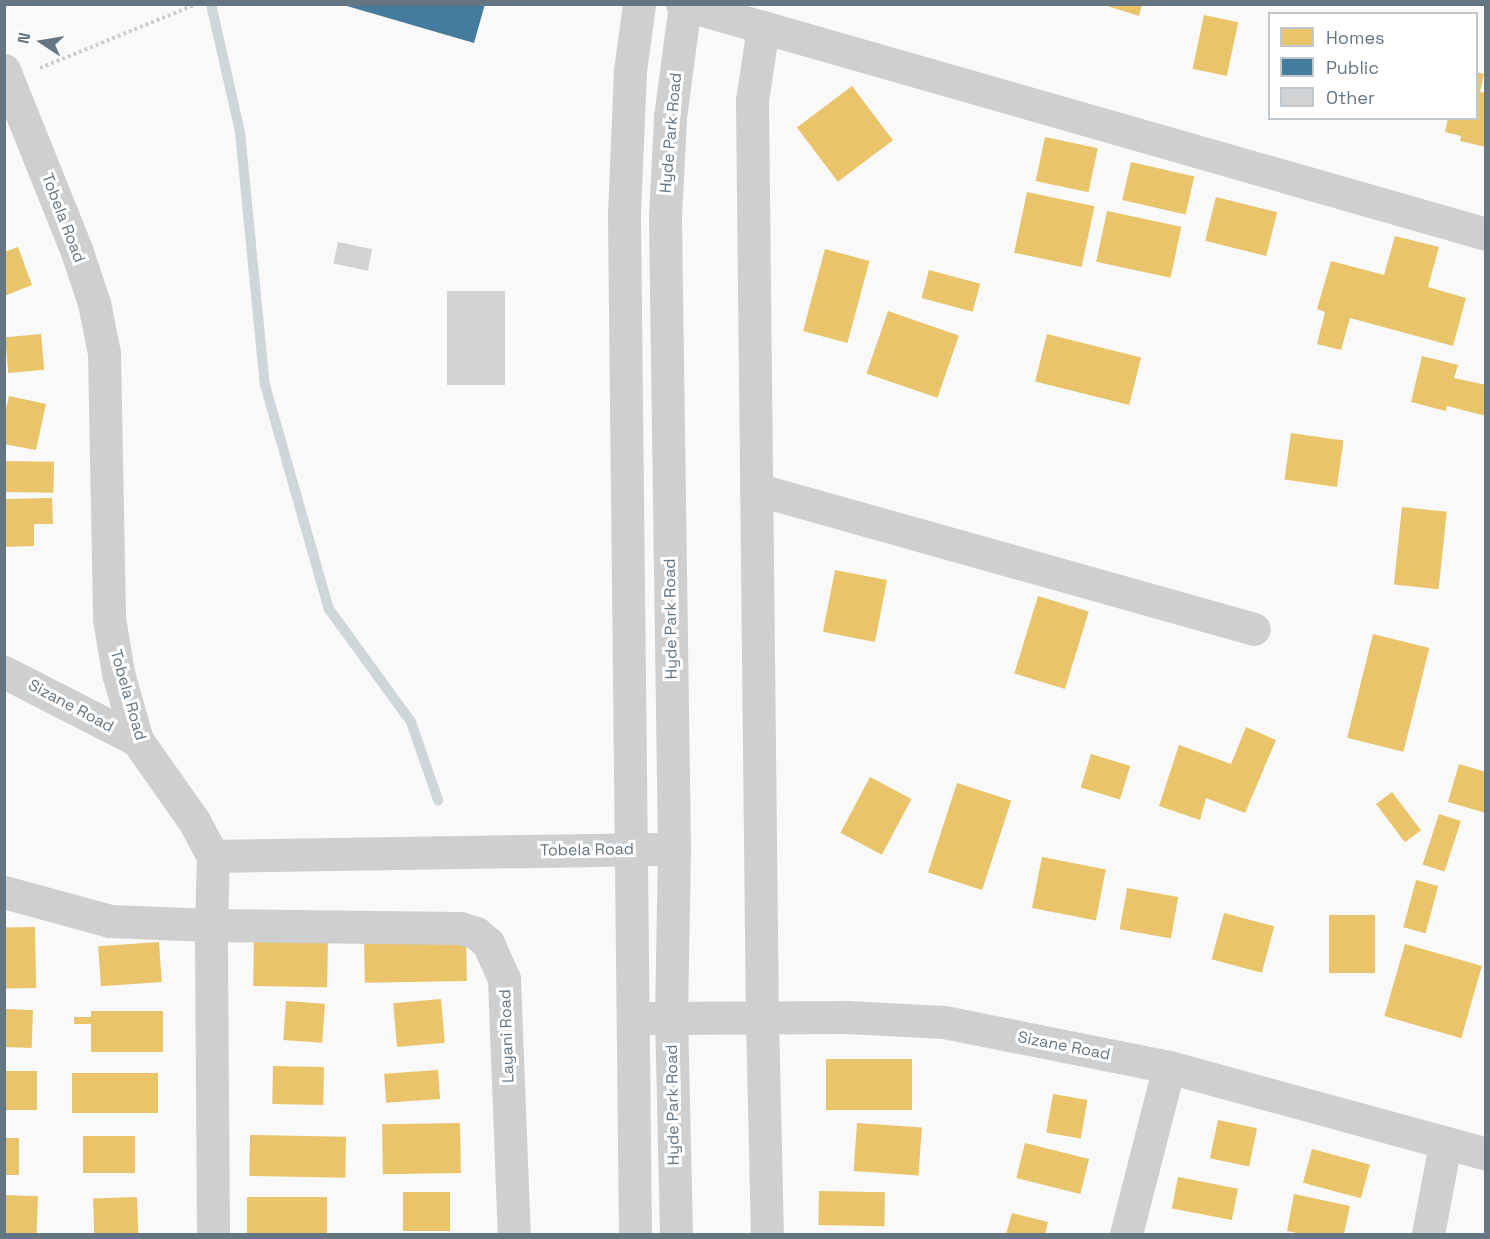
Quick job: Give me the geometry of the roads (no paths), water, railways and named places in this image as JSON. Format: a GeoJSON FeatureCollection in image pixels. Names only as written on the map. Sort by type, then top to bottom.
{"type":"FeatureCollection","features":[{"type":"Feature","properties":{"kind":"street"},"geometry":{"type":"LineString","coordinates":[[635,1234],[628,849],[624,214],[630,71],[639,4]]}},
{"type":"Feature","properties":{"kind":"street"},"geometry":{"type":"LineString","coordinates":[[684,5],[1485,234]]}},
{"type":"Feature","properties":{"kind":"street","name":"Hyde Park Road"},"geometry":{"type":"LineString","coordinates":[[676,1234],[671,1018],[674,849],[665,217],[670,117],[684,5]]}},
{"type":"Feature","properties":{"kind":"street"},"geometry":{"type":"LineString","coordinates":[[763,27],[752,101],[762,1018],[767,1234]]}},
{"type":"Feature","properties":{"kind":"street","name":"Tobela Road"},"geometry":{"type":"LineString","coordinates":[[7,75],[76,249],[94,303],[104,354],[109,618],[118,673],[137,740],[194,821],[213,856],[674,849]]}},
{"type":"Feature","properties":{"kind":"street"},"geometry":{"type":"LineString","coordinates":[[756,489],[1254,629]]}},
{"type":"Feature","properties":{"kind":"street","name":"Sizane Road"},"geometry":{"type":"LineString","coordinates":[[4,672],[137,740]]}},
{"type":"Feature","properties":{"kind":"street"},"geometry":{"type":"LineString","coordinates":[[213,856],[211,925],[213,1234]]}},
{"type":"Feature","properties":{"kind":"street","name":"Layani Road"},"geometry":{"type":"LineString","coordinates":[[4,892],[110,921],[211,925],[460,928],[476,933],[488,943],[504,979],[514,1234]]}},
{"type":"Feature","properties":{"kind":"street","name":"Sizane Road"},"geometry":{"type":"LineString","coordinates":[[631,1018],[846,1017],[944,1022],[1169,1067],[1485,1154]]}},
{"type":"Feature","properties":{"kind":"street"},"geometry":{"type":"LineString","coordinates":[[1126,1234],[1169,1067]]}},
{"type":"Feature","properties":{"kind":"street"},"geometry":{"type":"LineString","coordinates":[[1428,1234],[1444,1144]]}},
{"type":"Feature","properties":{"kind":"waterway"},"geometry":{"type":"LineString","coordinates":[[211,4],[240,132],[265,385],[329,609],[411,722],[438,800]]}}]}
